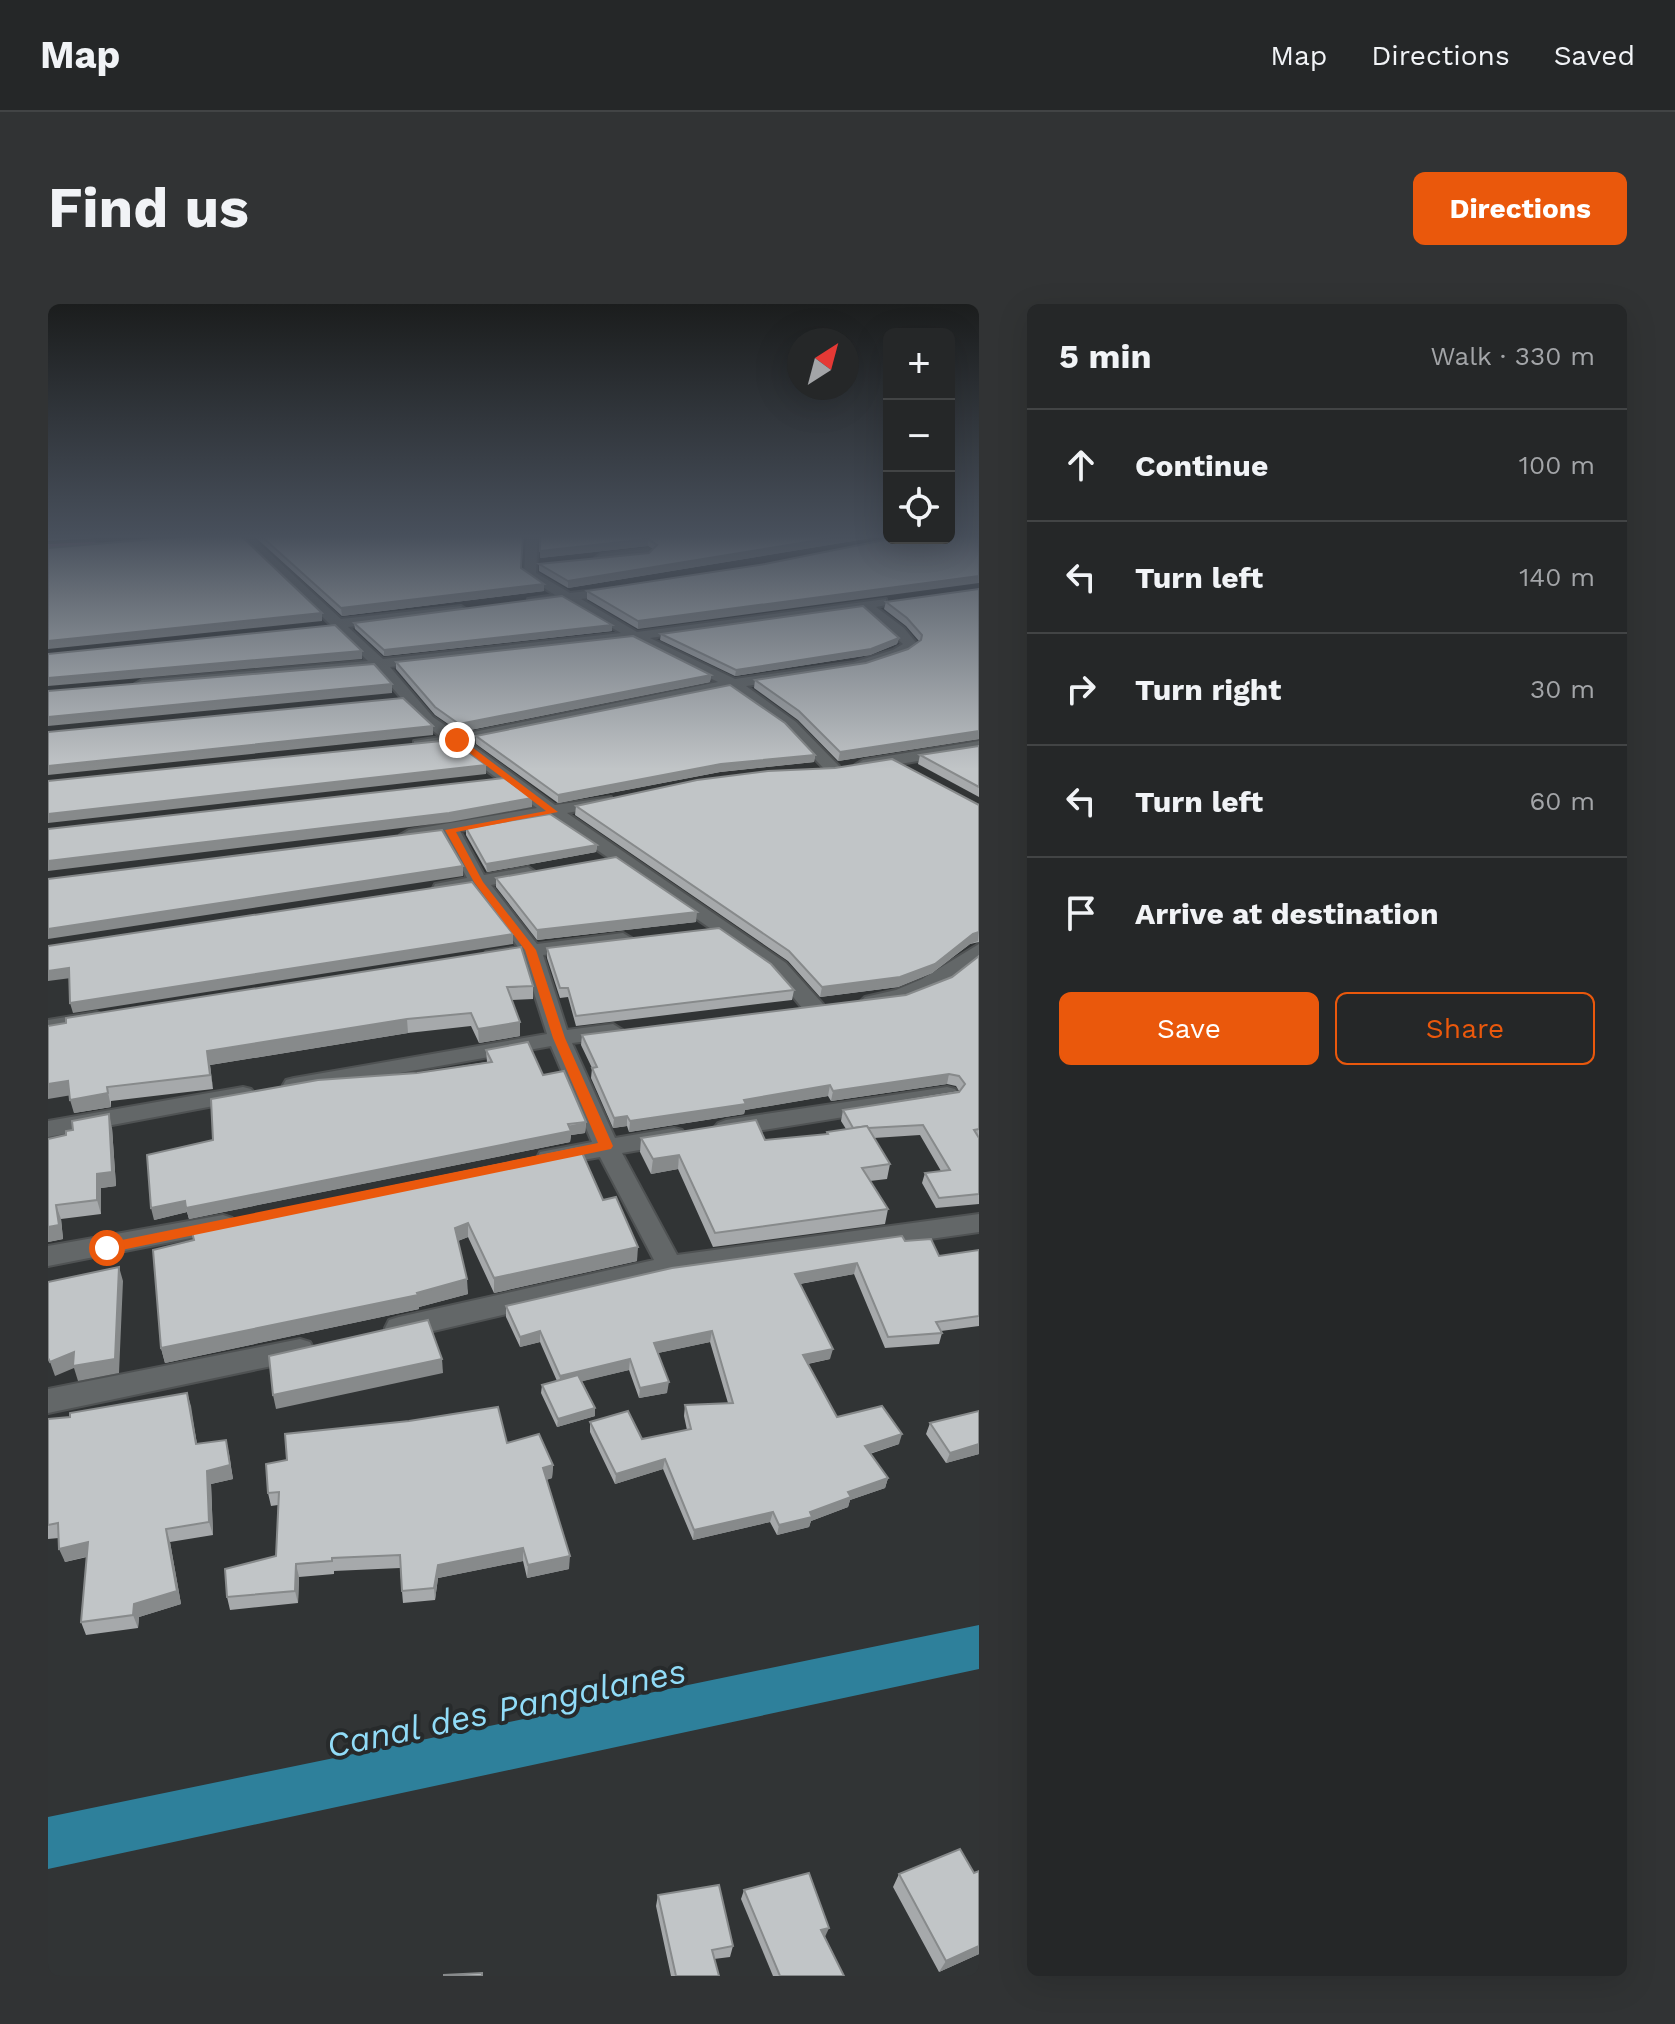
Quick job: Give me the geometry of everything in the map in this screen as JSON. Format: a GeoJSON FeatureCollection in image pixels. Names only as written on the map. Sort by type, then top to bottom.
{"type":"FeatureCollection","features":[{"type":"Feature","properties":{"kind":"street"},"geometry":{"type":"LineString","coordinates":[[319,613],[380,664],[401,699],[428,720],[554,812],[779,967],[830,1007]]}},
{"type":"Feature","properties":{"kind":"street"},"geometry":{"type":"LineString","coordinates":[[332,626],[435,613]]}},
{"type":"Feature","properties":{"kind":"street"},"geometry":{"type":"LineString","coordinates":[[594,613],[733,684],[791,725],[833,769]]}},
{"type":"Feature","properties":{"kind":"street"},"geometry":{"type":"LineString","coordinates":[[122,685],[380,664],[635,636],[800,613]]}},
{"type":"Feature","properties":{"kind":"street"},"geometry":{"type":"LineString","coordinates":[[397,747],[457,740],[733,684],[873,662],[904,652],[911,645],[876,613]]}},
{"type":"Feature","properties":{"kind":"street"},"geometry":{"type":"LineString","coordinates":[[805,772],[896,761],[979,746]]}},
{"type":"Feature","properties":{"kind":"street"},"geometry":{"type":"LineString","coordinates":[[896,761],[924,777]]}},
{"type":"Feature","properties":{"kind":"street"},"geometry":{"type":"LineString","coordinates":[[477,782],[508,779]]}},
{"type":"Feature","properties":{"kind":"street"},"geometry":{"type":"LineString","coordinates":[[390,838],[554,812],[625,796]]}},
{"type":"Feature","properties":{"kind":"street"},"geometry":{"type":"LineString","coordinates":[[450,830],[479,882],[531,950],[559,1038],[606,1146],[670,1266]]}},
{"type":"Feature","properties":{"kind":"street"},"geometry":{"type":"LineString","coordinates":[[588,862],[620,857]]}},
{"type":"Feature","properties":{"kind":"street"},"geometry":{"type":"LineString","coordinates":[[417,892],[541,871]]}},
{"type":"Feature","properties":{"kind":"street"},"geometry":{"type":"LineString","coordinates":[[694,931],[724,928]]}},
{"type":"Feature","properties":{"kind":"street"},"geometry":{"type":"LineString","coordinates":[[468,960],[650,936]]}},
{"type":"Feature","properties":{"kind":"street"},"geometry":{"type":"LineString","coordinates":[[785,1012],[903,996],[941,980],[979,950]]}},
{"type":"Feature","properties":{"kind":"street"},"geometry":{"type":"LineString","coordinates":[[48,1026],[110,1016]]}},
{"type":"Feature","properties":{"kind":"street"},"geometry":{"type":"LineString","coordinates":[[48,1129],[559,1038],[634,1029]]}},
{"type":"Feature","properties":{"kind":"street"},"geometry":{"type":"LineString","coordinates":[[528,1162],[606,1146],[947,1094]]}},
{"type":"Feature","properties":{"kind":"street"},"geometry":{"type":"LineString","coordinates":[[48,1256],[247,1219]]}},
{"type":"Feature","properties":{"kind":"street"},"geometry":{"type":"LineString","coordinates":[[374,1333],[670,1266],[979,1223]]}},
{"type":"Feature","properties":{"kind":"street"},"geometry":{"type":"LineString","coordinates":[[48,1401],[327,1344]]}},
{"type":"Feature","properties":{"kind":"building"},"geometry":{"type":"Polygon","coordinates":[[[48,613],[322,613],[48,641],[48,613]]]}},
{"type":"Feature","properties":{"kind":"building"},"geometry":{"type":"Polygon","coordinates":[[[431,613],[591,613],[612,625],[384,650],[354,623],[431,613]]]}},
{"type":"Feature","properties":{"kind":"building"},"geometry":{"type":"Polygon","coordinates":[[[624,613],[698,613],[638,621],[624,613]]]}},
{"type":"Feature","properties":{"kind":"building"},"geometry":{"type":"Polygon","coordinates":[[[812,613],[871,613],[899,638],[871,649],[736,670],[661,634],[812,613]]]}},
{"type":"Feature","properties":{"kind":"building"},"geometry":{"type":"Polygon","coordinates":[[[900,613],[979,613],[979,731],[840,752],[799,711],[755,680],[866,663],[908,649],[921,640],[922,635],[900,613]]]}},
{"type":"Feature","properties":{"kind":"building"},"geometry":{"type":"Polygon","coordinates":[[[335,625],[362,651],[48,678],[48,654],[335,625]]]}},
{"type":"Feature","properties":{"kind":"building"},"geometry":{"type":"Polygon","coordinates":[[[633,636],[711,675],[459,724],[435,707],[396,662],[633,636]]]}},
{"type":"Feature","properties":{"kind":"building"},"geometry":{"type":"Polygon","coordinates":[[[374,664],[392,684],[48,717],[48,691],[374,664]]]}},
{"type":"Feature","properties":{"kind":"building"},"geometry":{"type":"Polygon","coordinates":[[[730,685],[785,723],[815,755],[721,764],[558,795],[476,736],[730,685]]]}},
{"type":"Feature","properties":{"kind":"building"},"geometry":{"type":"Polygon","coordinates":[[[403,698],[433,726],[48,766],[48,732],[403,698]]]}},
{"type":"Feature","properties":{"kind":"building"},"geometry":{"type":"Polygon","coordinates":[[[451,740],[486,765],[48,814],[48,781],[451,740]]]}},
{"type":"Feature","properties":{"kind":"building"},"geometry":{"type":"Polygon","coordinates":[[[979,746],[979,787],[920,755],[979,746]]]}},
{"type":"Feature","properties":{"kind":"building"},"geometry":{"type":"Polygon","coordinates":[[[892,759],[979,805],[979,932],[935,964],[900,977],[822,987],[789,951],[576,806],[697,780],[768,771],[835,768],[892,759]]]}},
{"type":"Feature","properties":{"kind":"building"},"geometry":{"type":"Polygon","coordinates":[[[504,778],[532,798],[449,813],[48,861],[48,829],[504,778]]]}},
{"type":"Feature","properties":{"kind":"building"},"geometry":{"type":"Polygon","coordinates":[[[550,814],[597,845],[486,864],[466,828],[550,814]]]}},
{"type":"Feature","properties":{"kind":"building"},"geometry":{"type":"Polygon","coordinates":[[[442,830],[463,866],[48,929],[48,879],[442,830]]]}},
{"type":"Feature","properties":{"kind":"building"},"geometry":{"type":"Polygon","coordinates":[[[616,857],[697,912],[537,930],[496,878],[616,857]]]}},
{"type":"Feature","properties":{"kind":"building"},"geometry":{"type":"Polygon","coordinates":[[[472,882],[513,934],[70,1003],[69,968],[48,971],[48,946],[472,882]]]}},
{"type":"Feature","properties":{"kind":"building"},"geometry":{"type":"Polygon","coordinates":[[[719,928],[771,964],[794,990],[576,1016],[568,988],[560,988],[547,948],[719,928]]]}},
{"type":"Feature","properties":{"kind":"building"},"geometry":{"type":"Polygon","coordinates":[[[521,947],[533,986],[507,987],[520,1022],[478,1029],[471,1013],[407,1019],[207,1051],[210,1075],[107,1087],[108,1093],[70,1100],[68,1081],[48,1084],[48,1026],[66,1023],[66,1018],[521,947]]]}},
{"type":"Feature","properties":{"kind":"building"},"geometry":{"type":"Polygon","coordinates":[[[979,956],[979,1129],[974,1130],[979,1138],[979,1194],[939,1198],[925,1173],[950,1170],[923,1125],[853,1128],[843,1110],[959,1092],[965,1084],[959,1076],[949,1074],[833,1091],[830,1085],[744,1100],[746,1104],[630,1121],[627,1116],[614,1118],[592,1068],[597,1067],[582,1035],[906,995],[952,977],[979,956]]]}},
{"type":"Feature","properties":{"kind":"building"},"geometry":{"type":"Polygon","coordinates":[[[528,1042],[543,1075],[564,1071],[586,1122],[568,1124],[571,1131],[186,1208],[185,1201],[151,1208],[147,1155],[213,1140],[211,1099],[318,1080],[417,1073],[492,1062],[486,1050],[528,1042]]]}},
{"type":"Feature","properties":{"kind":"building"},"geometry":{"type":"Polygon","coordinates":[[[109,1114],[112,1172],[97,1174],[97,1200],[56,1205],[59,1225],[48,1227],[48,1139],[73,1130],[72,1121],[109,1114]]]}},
{"type":"Feature","properties":{"kind":"building"},"geometry":{"type":"Polygon","coordinates":[[[756,1120],[765,1140],[828,1134],[867,1126],[890,1164],[862,1168],[888,1209],[715,1233],[679,1155],[653,1159],[641,1138],[756,1120]]]}},
{"type":"Feature","properties":{"kind":"building"},"geometry":{"type":"Polygon","coordinates":[[[580,1148],[603,1200],[616,1197],[638,1247],[494,1278],[468,1223],[455,1228],[467,1279],[418,1295],[161,1348],[153,1250],[194,1240],[191,1228],[580,1148]]]}},
{"type":"Feature","properties":{"kind":"building"},"geometry":{"type":"Polygon","coordinates":[[[902,1236],[905,1241],[931,1239],[939,1256],[979,1250],[979,1316],[936,1322],[942,1333],[888,1337],[857,1263],[795,1274],[833,1349],[803,1355],[837,1417],[882,1406],[902,1434],[865,1446],[888,1478],[848,1492],[851,1497],[810,1512],[812,1517],[779,1525],[773,1512],[694,1530],[665,1459],[616,1474],[590,1422],[628,1411],[642,1439],[691,1429],[685,1405],[733,1403],[712,1331],[654,1343],[669,1382],[640,1388],[630,1359],[560,1376],[540,1331],[520,1337],[506,1306],[672,1268],[902,1236]]]}},
{"type":"Feature","properties":{"kind":"building"},"geometry":{"type":"Polygon","coordinates":[[[119,1267],[115,1359],[73,1366],[74,1352],[50,1362],[48,1282],[119,1267]]]}},
{"type":"Feature","properties":{"kind":"building"},"geometry":{"type":"Polygon","coordinates":[[[428,1320],[442,1359],[273,1395],[269,1356],[428,1320]]]}},
{"type":"Feature","properties":{"kind":"building"},"geometry":{"type":"Polygon","coordinates":[[[578,1375],[595,1408],[558,1419],[542,1385],[578,1375]]]}},
{"type":"Feature","properties":{"kind":"building"},"geometry":{"type":"Polygon","coordinates":[[[187,1393],[196,1444],[226,1440],[230,1465],[207,1471],[209,1522],[166,1529],[177,1591],[134,1604],[133,1615],[81,1622],[88,1542],[59,1549],[58,1523],[48,1525],[48,1419],[187,1393]]]}},
{"type":"Feature","properties":{"kind":"building"},"geometry":{"type":"Polygon","coordinates":[[[498,1407],[507,1443],[539,1434],[553,1465],[543,1468],[570,1556],[528,1565],[523,1548],[438,1565],[434,1588],[402,1591],[400,1555],[332,1558],[332,1561],[296,1564],[295,1591],[227,1597],[225,1569],[276,1556],[279,1492],[268,1493],[266,1464],[287,1460],[285,1434],[409,1421],[498,1407]]]}},
{"type":"Feature","properties":{"kind":"building"},"geometry":{"type":"Polygon","coordinates":[[[979,1411],[979,1444],[950,1453],[930,1423],[979,1411]]]}},
{"type":"Feature","properties":{"kind":"building"},"geometry":{"type":"Polygon","coordinates":[[[960,1849],[974,1873],[979,1871],[979,1946],[946,1961],[899,1874],[960,1849]]]}},
{"type":"Feature","properties":{"kind":"building"},"geometry":{"type":"Polygon","coordinates":[[[809,1873],[829,1928],[821,1930],[844,1976],[780,1976],[744,1890],[809,1873]]]}},
{"type":"Feature","properties":{"kind":"building"},"geometry":{"type":"Polygon","coordinates":[[[719,1885],[733,1946],[712,1950],[719,1976],[676,1976],[658,1895],[719,1885]]]}},
{"type":"Feature","properties":{"kind":"building"},"geometry":{"type":"Polygon","coordinates":[[[482,1973],[482,1976],[444,1976],[444,1975],[482,1973]]]}},
{"type":"Feature","properties":{"kind":"waterway","name":"Canal des Pangalanes"},"geometry":{"type":"LineString","coordinates":[[48,1843],[979,1647]]}},
{"type":"Feature","properties":{"kind":"route"},"geometry":{"type":"LineString","coordinates":[[107,1248],[606,1146],[559,1038],[531,950],[479,882],[450,830],[554,812],[457,740]]}}]}
